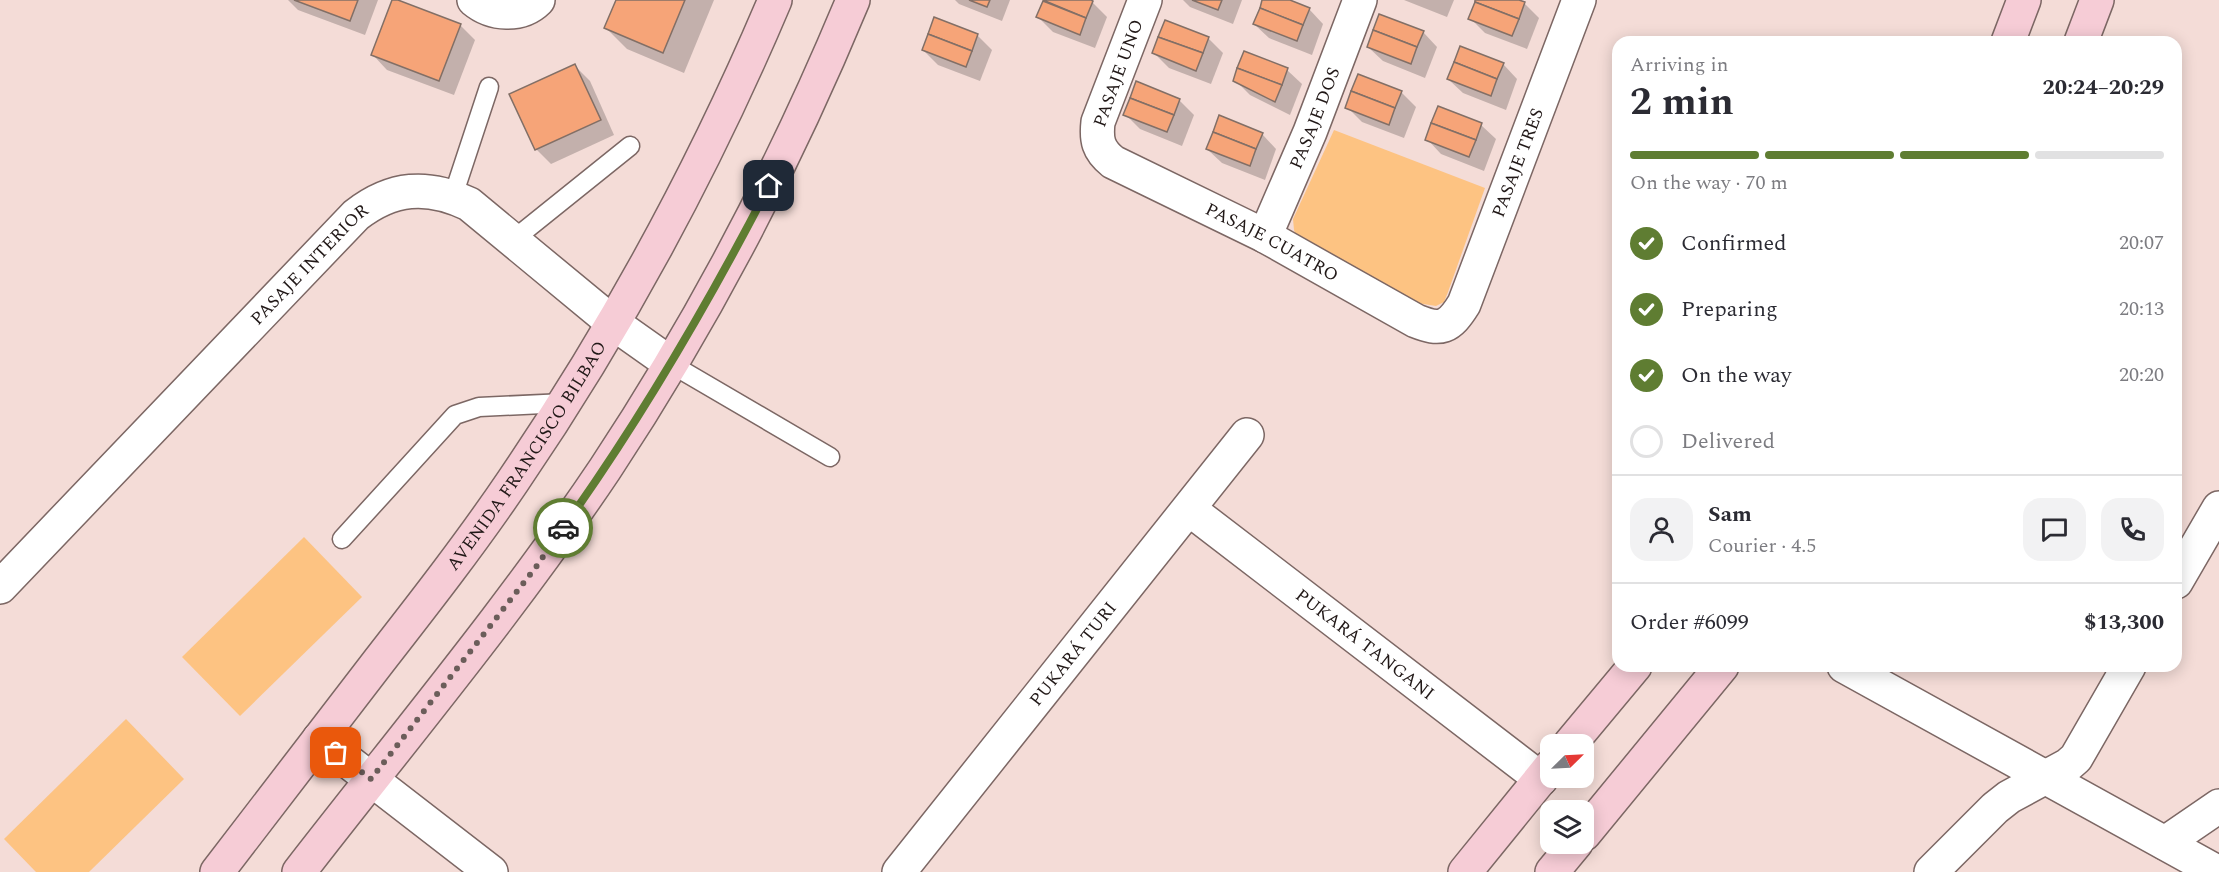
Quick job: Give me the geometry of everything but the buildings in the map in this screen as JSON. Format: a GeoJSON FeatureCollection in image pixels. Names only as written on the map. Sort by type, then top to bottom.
{"type":"FeatureCollection","features":[{"type":"Feature","properties":{"kind":"main road","name":"AVENIDA FRANCISCO BILBAO"},"geometry":{"type":"LineString","coordinates":[[217,872],[460,556],[514,480],[564,403],[665,230],[714,135],[775,0]]}},
{"type":"Feature","properties":{"kind":"main road"},"geometry":{"type":"LineString","coordinates":[[299,872],[536,567],[604,470],[671,364],[727,268],[780,165],[829,59],[853,0]]}},
{"type":"Feature","properties":{"kind":"main road"},"geometry":{"type":"LineString","coordinates":[[2010,36],[2024,0]]}},
{"type":"Feature","properties":{"kind":"main road"},"geometry":{"type":"LineString","coordinates":[[2083,36],[2097,0]]}},
{"type":"Feature","properties":{"kind":"main road"},"geometry":{"type":"LineString","coordinates":[[1578,734],[1630,672]]}},
{"type":"Feature","properties":{"kind":"main road"},"geometry":{"type":"LineString","coordinates":[[1594,822],[1717,672]]}},
{"type":"Feature","properties":{"kind":"main road"},"geometry":{"type":"LineString","coordinates":[[1465,872],[1540,779]]}},
{"type":"Feature","properties":{"kind":"main road"},"geometry":{"type":"LineString","coordinates":[[1552,872],[1567,854]]}},
{"type":"Feature","properties":{"kind":"street"},"geometry":{"type":"LineString","coordinates":[[474,0],[497,12],[520,11],[538,0]]}},
{"type":"Feature","properties":{"kind":"street","name":"PASAJE UNO"},"geometry":{"type":"LineString","coordinates":[[1098,146],[1096,136],[1098,122],[1144,0]]}},
{"type":"Feature","properties":{"kind":"street","name":"PASAJE DOS"},"geometry":{"type":"LineString","coordinates":[[1265,236],[1310,132],[1360,0]]}},
{"type":"Feature","properties":{"kind":"street","name":"PASAJE TRES"},"geometry":{"type":"LineString","coordinates":[[1450,323],[1464,304],[1579,0]]}},
{"type":"Feature","properties":{"kind":"street","name":"PASAJE CUATRO"},"geometry":{"type":"LineString","coordinates":[[1098,146],[1113,162],[1265,236],[1416,321],[1441,327],[1450,323]]}},
{"type":"Feature","properties":{"kind":"street","name":"PASAJE INTERIOR"},"geometry":{"type":"LineString","coordinates":[[0,587],[356,215],[369,204],[401,192],[419,190],[436,192],[453,196],[469,204],[612,323],[671,364]]}},
{"type":"Feature","properties":{"kind":"street","name":"PUKARÁ TURI"},"geometry":{"type":"LineString","coordinates":[[899,872],[1247,435]]}},
{"type":"Feature","properties":{"kind":"street"},"geometry":{"type":"LineString","coordinates":[[2182,572],[2219,508]]}},
{"type":"Feature","properties":{"kind":"street","name":"PUKARÁ TANGANI"},"geometry":{"type":"LineString","coordinates":[[1189,509],[1540,768]]}},
{"type":"Feature","properties":{"kind":"street"},"geometry":{"type":"LineString","coordinates":[[1855,672],[2217,872]]}},
{"type":"Feature","properties":{"kind":"street"},"geometry":{"type":"LineString","coordinates":[[1931,872],[1995,808],[2014,793],[2068,765],[2076,758],[2126,672]]}},
{"type":"Feature","properties":{"kind":"street"},"geometry":{"type":"LineString","coordinates":[[319,739],[491,872]]}},
{"type":"Feature","properties":{"kind":"street"},"geometry":{"type":"LineString","coordinates":[[2165,843],[2219,806]]}},
{"type":"Feature","properties":{"kind":"lane"},"geometry":{"type":"LineString","coordinates":[[453,196],[489,87]]}},
{"type":"Feature","properties":{"kind":"lane"},"geometry":{"type":"LineString","coordinates":[[513,240],[630,146]]}},
{"type":"Feature","properties":{"kind":"lane"},"geometry":{"type":"LineString","coordinates":[[671,364],[830,457]]}},
{"type":"Feature","properties":{"kind":"lane"},"geometry":{"type":"LineString","coordinates":[[342,539],[455,415],[479,407],[564,403]]}},
{"type":"Feature","properties":{"kind":"shaded area"},"geometry":{"type":"Polygon","coordinates":[[[1334,130],[1485,188],[1444,302],[1436,306],[1417,303],[1297,239],[1293,219],[1334,130]]]}},
{"type":"Feature","properties":{"kind":"shaded area"},"geometry":{"type":"Polygon","coordinates":[[[304,537],[362,597],[240,716],[182,657],[304,537]]]}},
{"type":"Feature","properties":{"kind":"shaded area"},"geometry":{"type":"Polygon","coordinates":[[[126,719],[184,779],[89,872],[36,872],[4,839],[126,719]]]}},
{"type":"Feature","properties":{"kind":"way so far"},"geometry":{"type":"LineString","coordinates":[[336,753],[371,779],[536,567],[563,528]]}},
{"type":"Feature","properties":{"kind":"route"},"geometry":{"type":"LineString","coordinates":[[563,528],[604,470],[671,364],[727,268],[769,186]]}}]}
